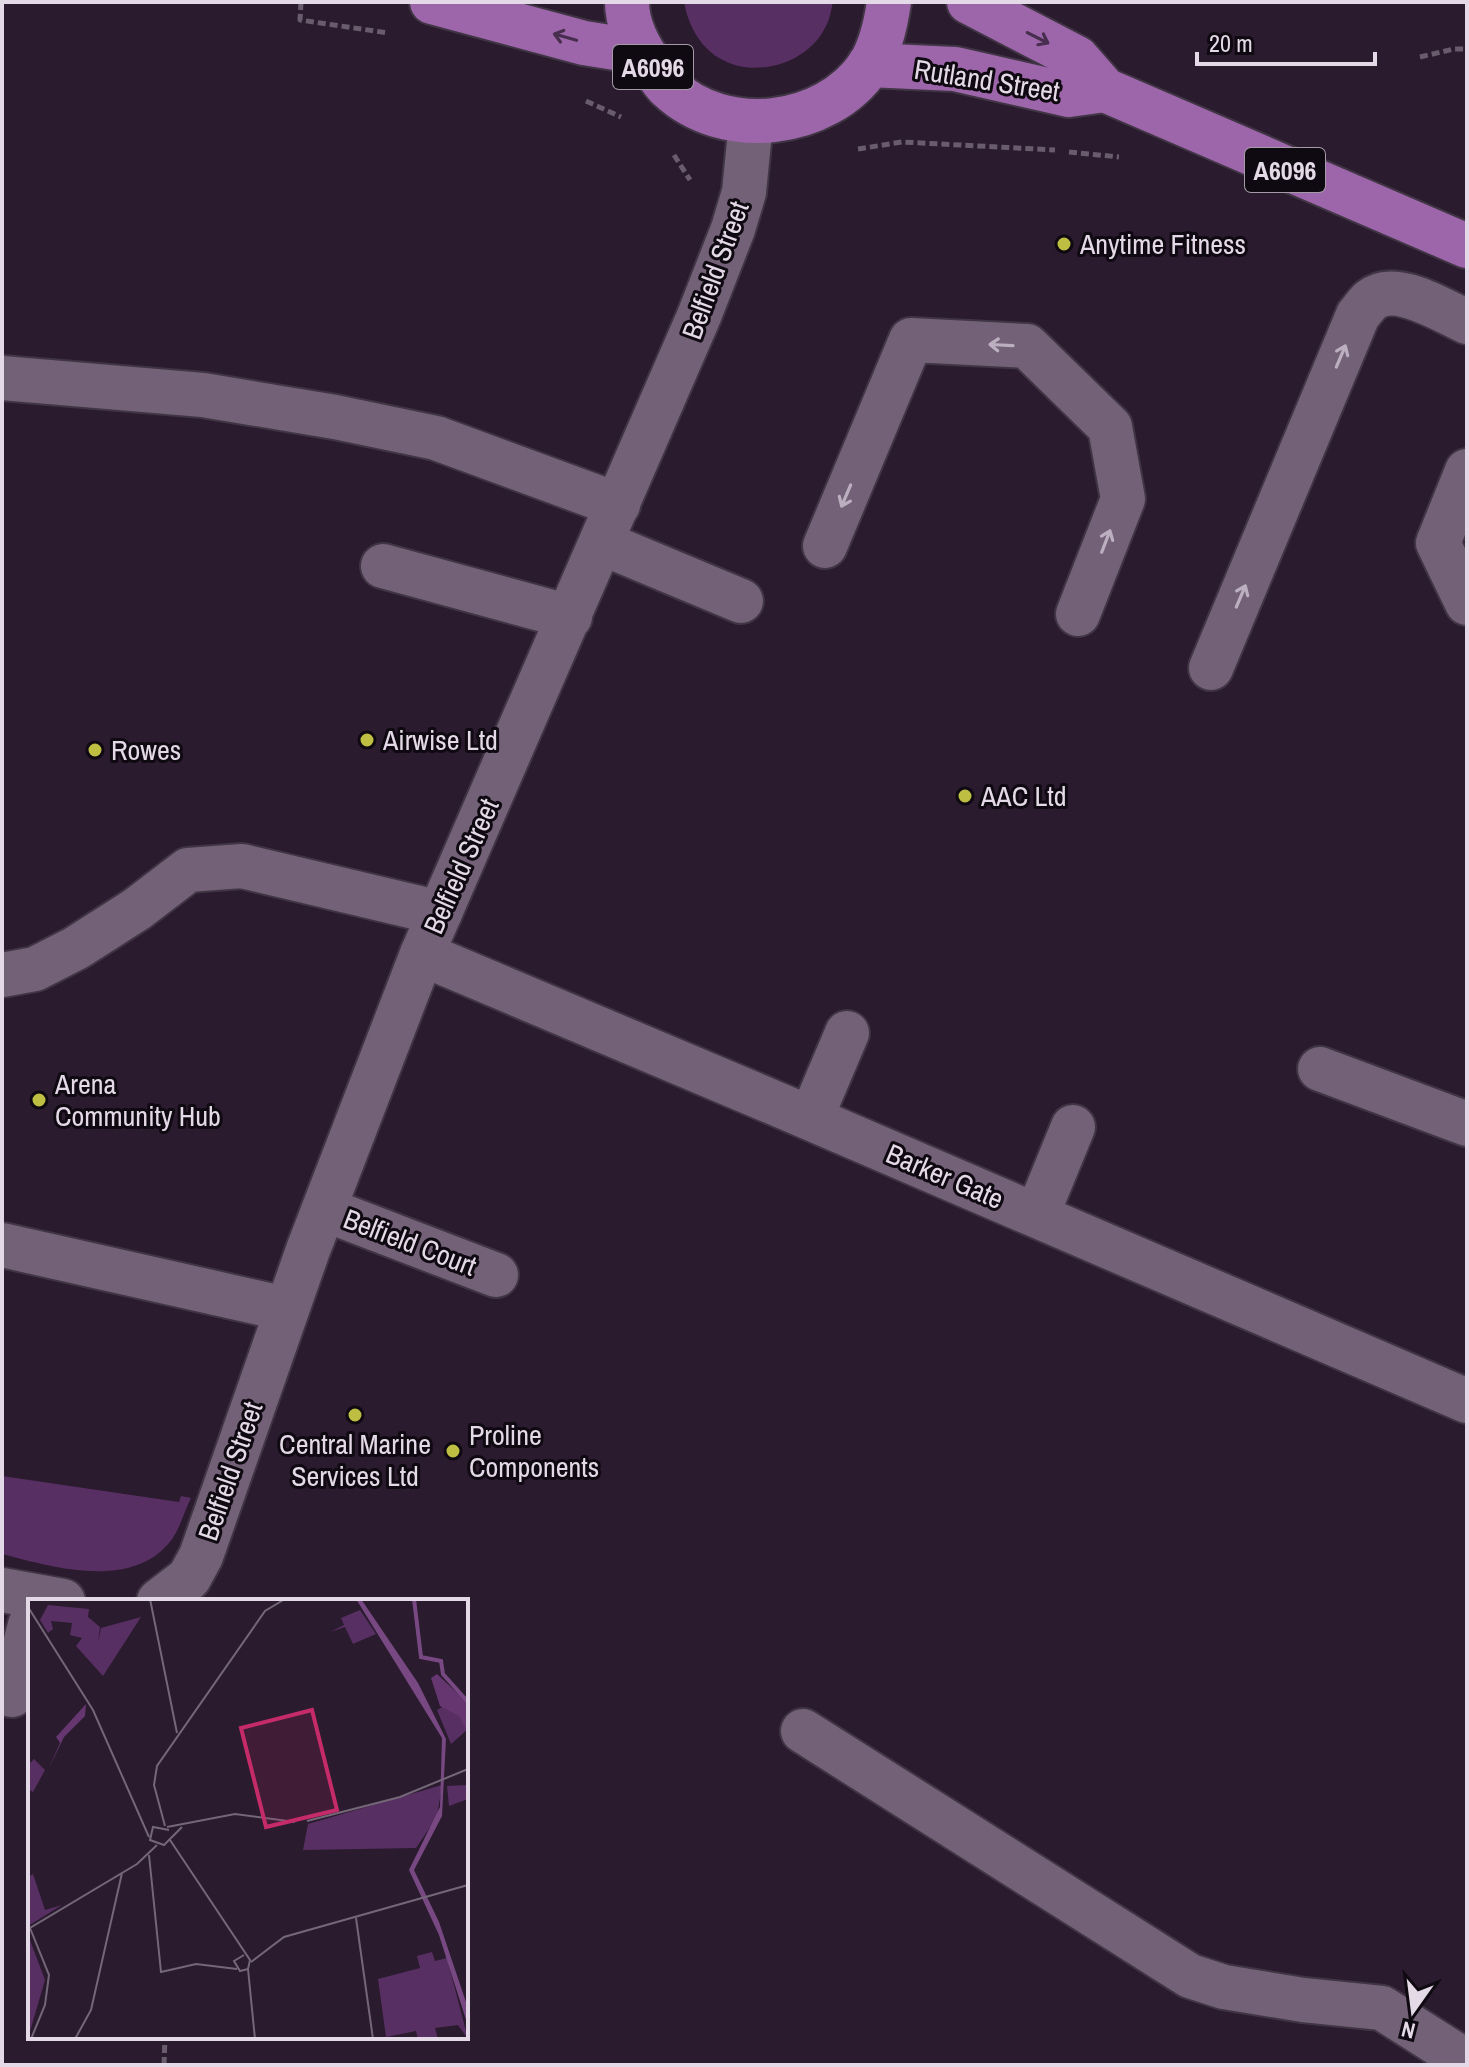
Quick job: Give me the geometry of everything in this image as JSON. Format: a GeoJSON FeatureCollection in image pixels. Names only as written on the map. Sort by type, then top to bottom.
{"type":"FeatureCollection","features":[{"type":"Feature","properties":{"kind":"main road","name":"A6096"},"geometry":{"type":"LineString","coordinates":[[432,2],[584,43],[641,52]]}},
{"type":"Feature","properties":{"kind":"main road","name":"A6096"},"geometry":{"type":"LineString","coordinates":[[627,2],[627,12],[641,52],[669,88],[707,112],[751,122],[786,120],[819,108],[848,88],[869,65],[885,29],[889,2]]}},
{"type":"Feature","properties":{"kind":"main road","name":"Rutland Street"},"geometry":{"type":"LineString","coordinates":[[969,2],[1077,58],[1105,90],[1467,246]]}},
{"type":"Feature","properties":{"kind":"main road","name":"Rutland Street"},"geometry":{"type":"LineString","coordinates":[[869,65],[955,69],[1069,95],[1105,90]]}},
{"type":"Feature","properties":{"kind":"street","name":"Belfield Street"},"geometry":{"type":"LineString","coordinates":[[162,1599],[189,1578],[201,1556],[286,1309],[422,954],[699,316],[744,192],[751,122]]}},
{"type":"Feature","properties":{"kind":"street"},"geometry":{"type":"LineString","coordinates":[[1211,668],[1358,315],[1372,298],[1392,293],[1408,295],[1467,322]]}},
{"type":"Feature","properties":{"kind":"street"},"geometry":{"type":"LineString","coordinates":[[825,546],[911,340],[1027,346],[1110,427],[1123,499],[1078,614]]}},
{"type":"Feature","properties":{"kind":"street"},"geometry":{"type":"LineString","coordinates":[[2,378],[203,395],[436,438],[610,524],[741,601]]}},
{"type":"Feature","properties":{"kind":"street"},"geometry":{"type":"LineString","coordinates":[[1467,471],[1438,543],[1467,603]]}},
{"type":"Feature","properties":{"kind":"street"},"geometry":{"type":"LineString","coordinates":[[383,566],[570,617]]}},
{"type":"Feature","properties":{"kind":"street"},"geometry":{"type":"LineString","coordinates":[[2,975],[35,969],[76,948],[137,909],[188,870],[242,866],[440,913]]}},
{"type":"Feature","properties":{"kind":"street","name":"Barker Gate"},"geometry":{"type":"LineString","coordinates":[[422,954],[1467,1401]]}},
{"type":"Feature","properties":{"kind":"street"},"geometry":{"type":"LineString","coordinates":[[811,1118],[847,1033]]}},
{"type":"Feature","properties":{"kind":"street"},"geometry":{"type":"LineString","coordinates":[[1320,1069],[1467,1124]]}},
{"type":"Feature","properties":{"kind":"street"},"geometry":{"type":"LineString","coordinates":[[1037,1215],[1073,1127]]}},
{"type":"Feature","properties":{"kind":"street","name":"Belfield Court"},"geometry":{"type":"LineString","coordinates":[[324,1209],[496,1275]]}},
{"type":"Feature","properties":{"kind":"street"},"geometry":{"type":"LineString","coordinates":[[2,1245],[286,1309]]}},
{"type":"Feature","properties":{"kind":"street"},"geometry":{"type":"LineString","coordinates":[[12,1695],[28,1628]]}},
{"type":"Feature","properties":{"kind":"street"},"geometry":{"type":"LineString","coordinates":[[803,1731],[1190,1976],[1224,1987],[1303,2000],[1382,2008],[1467,2062]]}},
{"type":"Feature","properties":{"kind":"path"},"geometry":{"type":"LineString","coordinates":[[301,2],[300,20],[391,33]]}},
{"type":"Feature","properties":{"kind":"path"},"geometry":{"type":"LineString","coordinates":[[1420,57],[1467,49]]}},
{"type":"Feature","properties":{"kind":"path"},"geometry":{"type":"LineString","coordinates":[[579,97],[628,121]]}},
{"type":"Feature","properties":{"kind":"path"},"geometry":{"type":"LineString","coordinates":[[853,150],[884,143],[945,143],[1061,151],[1134,160]]}},
{"type":"Feature","properties":{"kind":"path"},"geometry":{"type":"LineString","coordinates":[[667,147],[695,189],[697,217],[733,229]]}},
{"type":"Feature","properties":{"kind":"path"},"geometry":{"type":"LineString","coordinates":[[164,2065],[165,2039]]}},
{"type":"Feature","properties":{"kind":"shaded area"},"geometry":{"type":"Polygon","coordinates":[[[684,2],[833,2],[826,26],[807,50],[780,64],[749,67],[719,58],[700,41],[684,2]]]}},
{"type":"Feature","properties":{"kind":"shaded area"},"geometry":{"type":"Polygon","coordinates":[[[2,1476],[179,1502],[181,1496],[191,1498],[173,1538],[153,1558],[112,1571],[67,1569],[2,1554],[2,1476]]]}},
{"type":"Feature","properties":{"kind":"place","name":"Anytime Fitness"},"geometry":{"type":"Point","coordinates":[1064,244]}},
{"type":"Feature","properties":{"kind":"place","name":"Airwise Ltd"},"geometry":{"type":"Point","coordinates":[367,740]}},
{"type":"Feature","properties":{"kind":"place","name":"Rowes"},"geometry":{"type":"Point","coordinates":[95,750]}},
{"type":"Feature","properties":{"kind":"place","name":"AAC Ltd"},"geometry":{"type":"Point","coordinates":[965,796]}},
{"type":"Feature","properties":{"kind":"place","name":"Arena Community Hub"},"geometry":{"type":"Point","coordinates":[39,1100]}},
{"type":"Feature","properties":{"kind":"place","name":"Central Marine Services Ltd"},"geometry":{"type":"Point","coordinates":[355,1415]}},
{"type":"Feature","properties":{"kind":"place","name":"Proline Components"},"geometry":{"type":"Point","coordinates":[453,1451]}}]}
